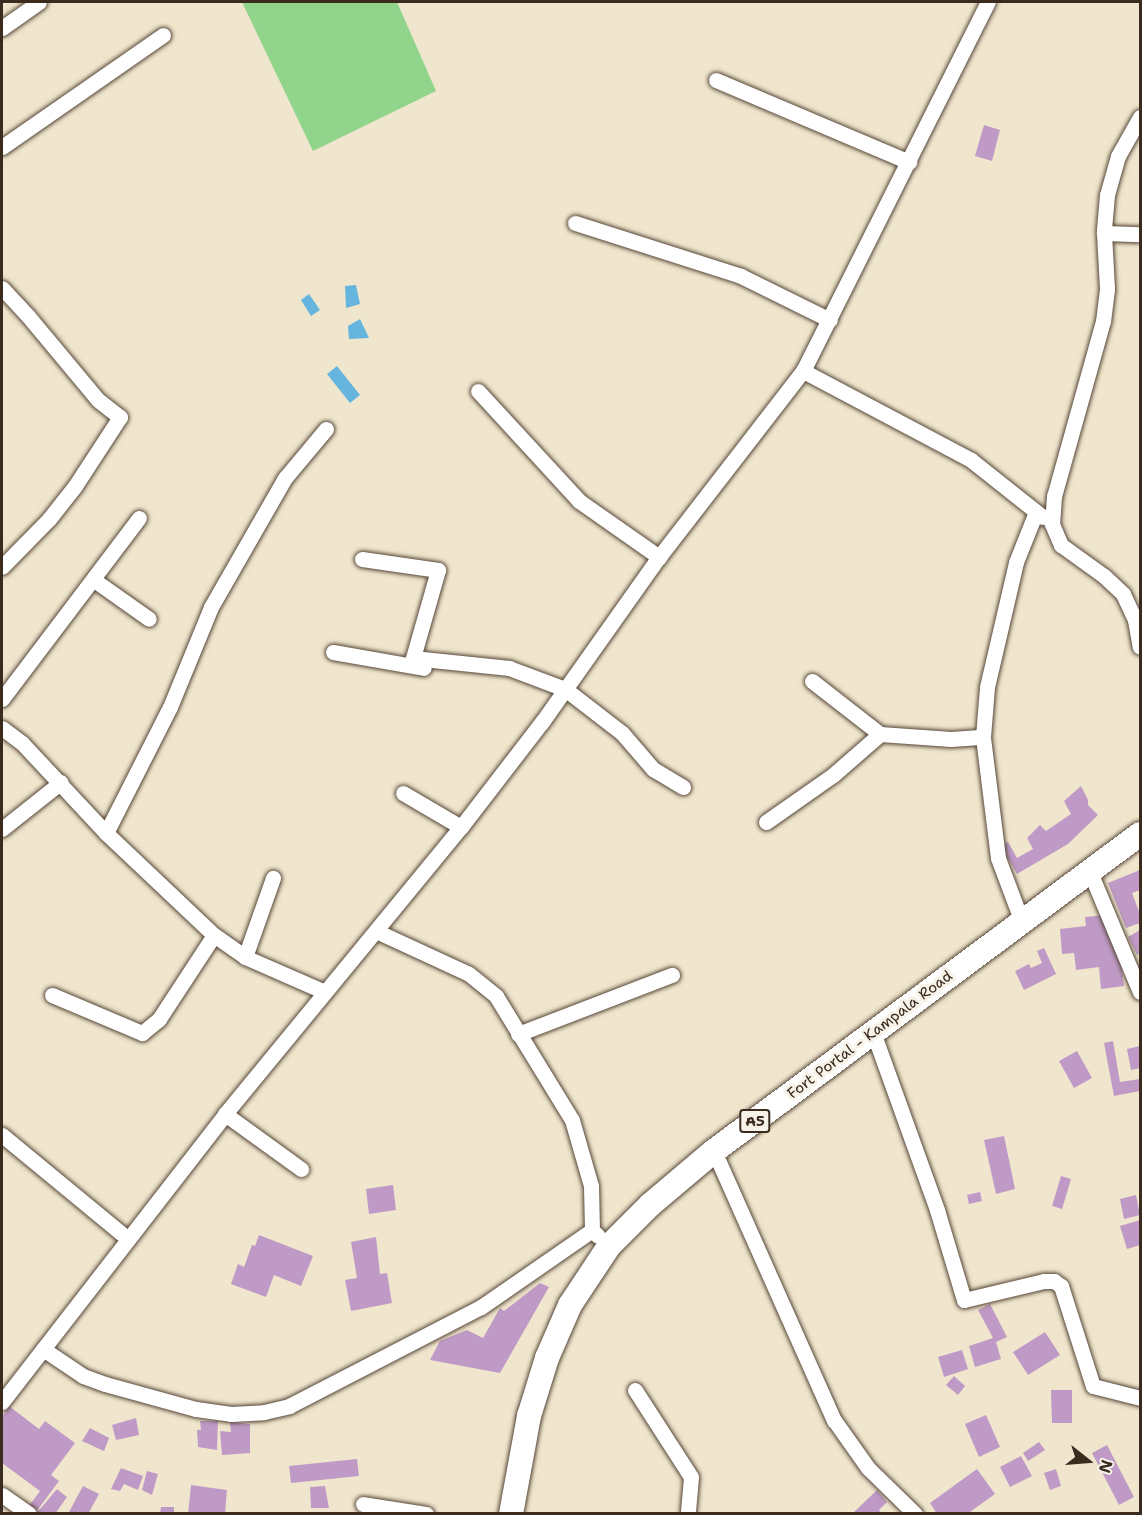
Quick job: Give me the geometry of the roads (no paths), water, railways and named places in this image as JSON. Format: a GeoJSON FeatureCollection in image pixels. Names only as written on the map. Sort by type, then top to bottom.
{"type":"FeatureCollection","features":[{"type":"Feature","properties":{"kind":"main road","name":"Fort Portal - Kampala Road"},"geometry":{"type":"LineString","coordinates":[[510,1514],[530,1416],[547,1358],[600,1238],[650,1205],[714,1151],[1140,834]]}},
{"type":"Feature","properties":{"kind":"street"},"geometry":{"type":"LineString","coordinates":[[2,28],[39,2]]}},
{"type":"Feature","properties":{"kind":"street"},"geometry":{"type":"LineString","coordinates":[[2,1402],[225,1114],[461,827],[566,689],[659,557],[803,371],[988,2]]}},
{"type":"Feature","properties":{"kind":"street"},"geometry":{"type":"LineString","coordinates":[[2,147],[163,35]]}},
{"type":"Feature","properties":{"kind":"street"},"geometry":{"type":"LineString","coordinates":[[716,80],[909,162]]}},
{"type":"Feature","properties":{"kind":"street"},"geometry":{"type":"LineString","coordinates":[[1140,117],[1118,156],[1107,195],[1104,233],[1107,289],[1103,321],[1054,496],[1052,524],[1061,545],[1104,576],[1123,594],[1135,620],[1140,647]]}},
{"type":"Feature","properties":{"kind":"street"},"geometry":{"type":"LineString","coordinates":[[575,223],[741,276],[830,320]]}},
{"type":"Feature","properties":{"kind":"street"},"geometry":{"type":"LineString","coordinates":[[1104,233],[1140,234]]}},
{"type":"Feature","properties":{"kind":"street"},"geometry":{"type":"LineString","coordinates":[[2,288],[98,400],[120,417],[75,486],[49,519],[2,567]]}},
{"type":"Feature","properties":{"kind":"street"},"geometry":{"type":"LineString","coordinates":[[803,371],[971,460],[1052,524]]}},
{"type":"Feature","properties":{"kind":"street"},"geometry":{"type":"LineString","coordinates":[[478,391],[579,501],[659,557]]}},
{"type":"Feature","properties":{"kind":"street"},"geometry":{"type":"LineString","coordinates":[[106,833],[170,707],[211,608],[285,478],[326,429]]}},
{"type":"Feature","properties":{"kind":"street"},"geometry":{"type":"LineString","coordinates":[[1022,922],[998,858],[983,737],[987,687],[1016,562],[1036,512]]}},
{"type":"Feature","properties":{"kind":"street"},"geometry":{"type":"LineString","coordinates":[[2,699],[139,518]]}},
{"type":"Feature","properties":{"kind":"street"},"geometry":{"type":"LineString","coordinates":[[362,559],[438,570],[413,658],[509,668],[566,689],[622,733],[653,769],[683,786]]}},
{"type":"Feature","properties":{"kind":"street"},"geometry":{"type":"LineString","coordinates":[[94,580],[149,619]]}},
{"type":"Feature","properties":{"kind":"street"},"geometry":{"type":"LineString","coordinates":[[333,652],[424,669],[426,659]]}},
{"type":"Feature","properties":{"kind":"street"},"geometry":{"type":"LineString","coordinates":[[812,681],[880,735],[951,739],[983,737]]}},
{"type":"Feature","properties":{"kind":"street"},"geometry":{"type":"LineString","coordinates":[[2,728],[22,743],[61,782],[106,833],[214,935],[245,957],[325,992]]}},
{"type":"Feature","properties":{"kind":"street"},"geometry":{"type":"LineString","coordinates":[[766,822],[832,776],[880,735]]}},
{"type":"Feature","properties":{"kind":"street"},"geometry":{"type":"LineString","coordinates":[[2,829],[61,782]]}},
{"type":"Feature","properties":{"kind":"street"},"geometry":{"type":"LineString","coordinates":[[403,793],[461,827]]}},
{"type":"Feature","properties":{"kind":"street"},"geometry":{"type":"LineString","coordinates":[[1090,872],[1140,992]]}},
{"type":"Feature","properties":{"kind":"street"},"geometry":{"type":"LineString","coordinates":[[245,957],[273,878]]}},
{"type":"Feature","properties":{"kind":"street"},"geometry":{"type":"LineString","coordinates":[[43,1349],[83,1376],[105,1384],[196,1408],[231,1414],[264,1412],[290,1406],[482,1306],[600,1238],[591,1186],[572,1120],[496,996],[469,974],[375,931]]}},
{"type":"Feature","properties":{"kind":"street"},"geometry":{"type":"LineString","coordinates":[[52,995],[142,1033],[159,1019],[214,935]]}},
{"type":"Feature","properties":{"kind":"street"},"geometry":{"type":"LineString","coordinates":[[518,1034],[672,975]]}},
{"type":"Feature","properties":{"kind":"street"},"geometry":{"type":"LineString","coordinates":[[873,1032],[937,1210],[964,1300],[1044,1281],[1053,1281],[1061,1286],[1094,1386],[1140,1398]]}},
{"type":"Feature","properties":{"kind":"street"},"geometry":{"type":"LineString","coordinates":[[225,1114],[302,1169]]}},
{"type":"Feature","properties":{"kind":"street"},"geometry":{"type":"LineString","coordinates":[[2,1135],[128,1239]]}},
{"type":"Feature","properties":{"kind":"street"},"geometry":{"type":"LineString","coordinates":[[714,1151],[834,1420],[868,1468],[915,1514]]}},
{"type":"Feature","properties":{"kind":"street"},"geometry":{"type":"LineString","coordinates":[[635,1390],[691,1477],[688,1514]]}},
{"type":"Feature","properties":{"kind":"street"},"geometry":{"type":"LineString","coordinates":[[2,1495],[29,1514]]}},
{"type":"Feature","properties":{"kind":"street"},"geometry":{"type":"LineString","coordinates":[[363,1504],[426,1514]]}},
{"type":"Feature","properties":{"kind":"water"},"geometry":{"type":"Polygon","coordinates":[[[356,285],[360,304],[346,308],[345,286],[356,285]]]}},
{"type":"Feature","properties":{"kind":"water"},"geometry":{"type":"Polygon","coordinates":[[[309,294],[320,310],[311,316],[301,300],[309,294]]]}},
{"type":"Feature","properties":{"kind":"water"},"geometry":{"type":"Polygon","coordinates":[[[360,319],[369,338],[349,339],[348,326],[360,319]]]}},
{"type":"Feature","properties":{"kind":"water"},"geometry":{"type":"Polygon","coordinates":[[[337,366],[360,395],[350,403],[327,374],[337,366]]]}}]}
